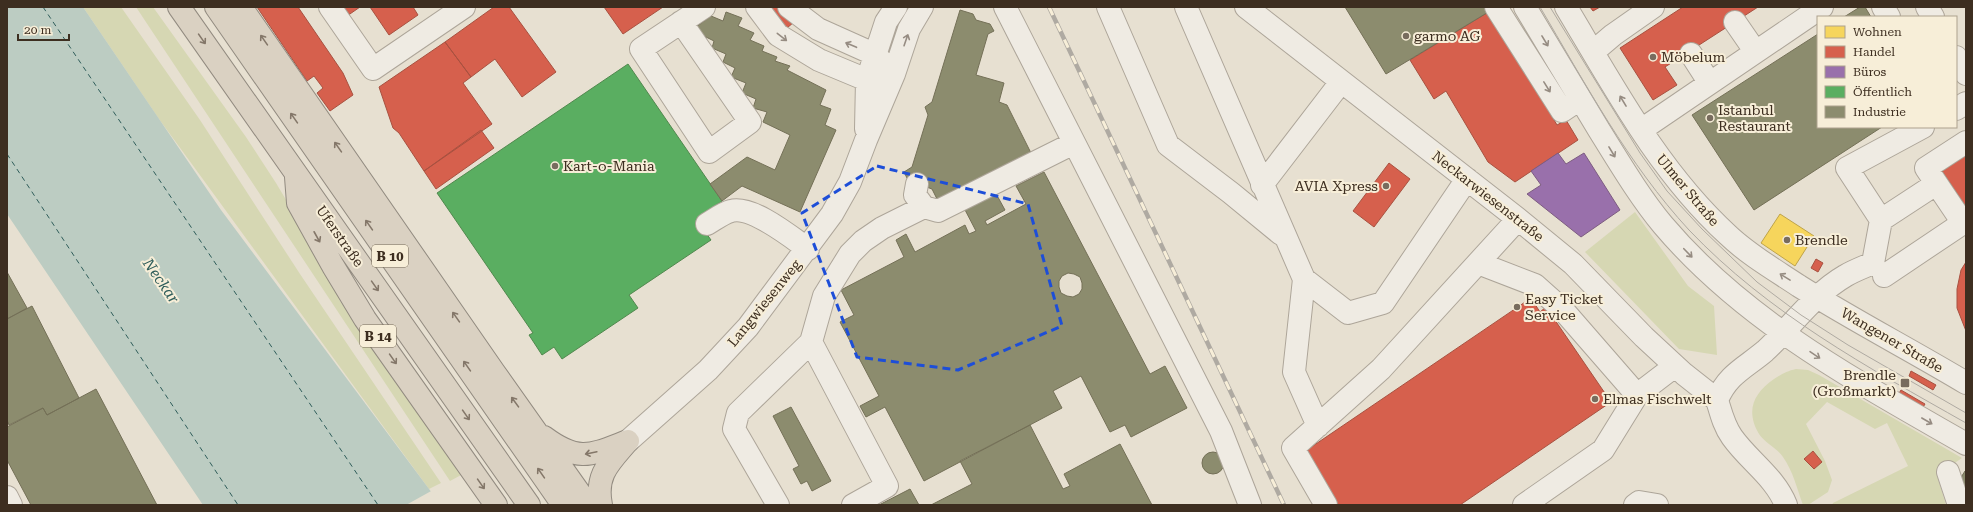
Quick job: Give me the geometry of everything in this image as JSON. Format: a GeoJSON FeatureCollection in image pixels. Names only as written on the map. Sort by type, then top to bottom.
{"type":"FeatureCollection","features":[{"type":"Feature","properties":{"kind":"highway","name":"Uferstraße"},"geometry":{"type":"LineString","coordinates":[[179,7],[529,505]]}},
{"type":"Feature","properties":{"kind":"highway","name":"B 10"},"geometry":{"type":"LineString","coordinates":[[216,7],[564,505]]}},
{"type":"Feature","properties":{"kind":"highway"},"geometry":{"type":"LineString","coordinates":[[241,7],[588,505]]}},
{"type":"Feature","properties":{"kind":"highway","name":"B 14"},"geometry":{"type":"LineString","coordinates":[[296,174],[298,203],[333,266],[365,319],[496,505]]}},
{"type":"Feature","properties":{"kind":"highway"},"geometry":{"type":"LineString","coordinates":[[536,431],[561,450],[575,454],[587,454],[628,441]]}},
{"type":"Feature","properties":{"kind":"highway"},"geometry":{"type":"LineString","coordinates":[[601,505],[599,483],[602,475],[608,464],[628,441]]}},
{"type":"Feature","properties":{"kind":"street"},"geometry":{"type":"LineString","coordinates":[[330,7],[373,68],[453,10]]}},
{"type":"Feature","properties":{"kind":"street"},"geometry":{"type":"LineString","coordinates":[[681,22],[750,122],[709,152],[641,49],[681,22],[704,7]]}},
{"type":"Feature","properties":{"kind":"street"},"geometry":{"type":"LineString","coordinates":[[757,7],[778,35],[819,60],[867,80],[894,74]]}},
{"type":"Feature","properties":{"kind":"street"},"geometry":{"type":"LineString","coordinates":[[789,7],[818,29],[876,55],[894,74]]}},
{"type":"Feature","properties":{"kind":"street","name":"Langwiesenweg"},"geometry":{"type":"LineString","coordinates":[[866,140],[867,80],[886,22],[896,7]]}},
{"type":"Feature","properties":{"kind":"street","name":"Langwiesenweg"},"geometry":{"type":"LineString","coordinates":[[628,441],[708,370],[748,327],[832,214],[850,182],[894,74],[909,29],[922,7]]}},
{"type":"Feature","properties":{"kind":"street"},"geometry":{"type":"LineString","coordinates":[[1005,7],[1221,431],[1250,505]]}},
{"type":"Feature","properties":{"kind":"street"},"geometry":{"type":"LineString","coordinates":[[1108,7],[1168,145],[1231,193],[1285,237]]}},
{"type":"Feature","properties":{"kind":"street"},"geometry":{"type":"LineString","coordinates":[[1186,7],[1304,279],[1348,313],[1383,303],[1467,179]]}},
{"type":"Feature","properties":{"kind":"street","name":"Neckarwiesenstraße"},"geometry":{"type":"LineString","coordinates":[[1246,7],[1341,82],[1403,120],[1467,179],[1573,264],[1675,366],[1717,400]]}},
{"type":"Feature","properties":{"kind":"street"},"geometry":{"type":"LineString","coordinates":[[1496,7],[1562,111],[1580,99]]}},
{"type":"Feature","properties":{"kind":"street"},"geometry":{"type":"LineString","coordinates":[[1525,7],[1619,162],[1662,224],[1706,271],[1740,301],[1782,333],[1835,368],[1966,444]]}},
{"type":"Feature","properties":{"kind":"street","name":"Ulmer Straße"},"geometry":{"type":"LineString","coordinates":[[1566,7],[1641,130],[1673,177],[1699,207],[1729,236],[1764,264],[1818,298]]}},
{"type":"Feature","properties":{"kind":"street"},"geometry":{"type":"LineString","coordinates":[[1593,52],[1613,35],[1653,7]]}},
{"type":"Feature","properties":{"kind":"street"},"geometry":{"type":"LineString","coordinates":[[1641,130],[1755,51],[1795,14],[1822,7]]}},
{"type":"Feature","properties":{"kind":"street"},"geometry":{"type":"LineString","coordinates":[[1883,7],[1888,16]]}},
{"type":"Feature","properties":{"kind":"street"},"geometry":{"type":"LineString","coordinates":[[1927,7],[1932,16]]}},
{"type":"Feature","properties":{"kind":"street"},"geometry":{"type":"LineString","coordinates":[[1735,22],[1755,51]]}},
{"type":"Feature","properties":{"kind":"street"},"geometry":{"type":"LineString","coordinates":[[1691,54],[1709,82]]}},
{"type":"Feature","properties":{"kind":"street"},"geometry":{"type":"LineString","coordinates":[[1957,59],[1966,74]]}},
{"type":"Feature","properties":{"kind":"street"},"geometry":{"type":"LineString","coordinates":[[1262,185],[1341,82]]}},
{"type":"Feature","properties":{"kind":"street"},"geometry":{"type":"LineString","coordinates":[[1957,108],[1966,103]]}},
{"type":"Feature","properties":{"kind":"street"},"geometry":{"type":"LineString","coordinates":[[1786,505],[1776,487],[1733,438],[1722,418],[1717,400],[1727,381],[1764,351],[1818,298],[1845,275],[1873,263],[1881,220],[1847,168],[1921,128]]}},
{"type":"Feature","properties":{"kind":"street"},"geometry":{"type":"LineString","coordinates":[[1884,276],[1963,223],[1926,168],[1966,142]]}},
{"type":"Feature","properties":{"kind":"street"},"geometry":{"type":"LineString","coordinates":[[917,184],[915,195],[924,206],[938,211],[1074,143]]}},
{"type":"Feature","properties":{"kind":"street"},"geometry":{"type":"LineString","coordinates":[[1881,220],[1936,184]]}},
{"type":"Feature","properties":{"kind":"street"},"geometry":{"type":"LineString","coordinates":[[778,505],[734,429],[738,413],[812,342],[824,296],[850,254],[863,241],[882,228],[924,206]]}},
{"type":"Feature","properties":{"kind":"street"},"geometry":{"type":"LineString","coordinates":[[707,224],[732,210],[745,211],[763,219],[808,248]]}},
{"type":"Feature","properties":{"kind":"street"},"geometry":{"type":"LineString","coordinates":[[1326,505],[1293,448],[1381,369],[1518,219]]}},
{"type":"Feature","properties":{"kind":"street"},"geometry":{"type":"LineString","coordinates":[[1478,263],[1535,285],[1563,310],[1637,395]]}},
{"type":"Feature","properties":{"kind":"street"},"geometry":{"type":"LineString","coordinates":[[1304,279],[1294,372],[1318,426]]}},
{"type":"Feature","properties":{"kind":"street","name":"Wangener Straße"},"geometry":{"type":"LineString","coordinates":[[1818,298],[1966,383]]}},
{"type":"Feature","properties":{"kind":"street"},"geometry":{"type":"LineString","coordinates":[[812,342],[887,486],[853,505]]}},
{"type":"Feature","properties":{"kind":"street"},"geometry":{"type":"LineString","coordinates":[[1524,505],[1603,450],[1637,395],[1675,366]]}},
{"type":"Feature","properties":{"kind":"street"},"geometry":{"type":"LineString","coordinates":[[1948,472],[1958,505]]}},
{"type":"Feature","properties":{"kind":"street"},"geometry":{"type":"LineString","coordinates":[[7,497],[11,505]]}},
{"type":"Feature","properties":{"kind":"street"},"geometry":{"type":"LineString","coordinates":[[1635,505],[1639,502],[1657,505]]}},
{"type":"Feature","properties":{"kind":"highlighted area"},"geometry":{"type":"Polygon","coordinates":[[[877,166],[1028,204],[1062,326],[958,370],[857,357],[802,213],[877,166]]]}},
{"type":"Feature","properties":{"kind":"green space"},"geometry":{"type":"Polygon","coordinates":[[[83,7],[121,7],[200,120],[300,274],[441,483],[429,489],[159,119],[83,7]]]}},
{"type":"Feature","properties":{"kind":"green space"},"geometry":{"type":"Polygon","coordinates":[[[136,7],[153,7],[246,137],[276,183],[313,245],[340,301],[463,474],[450,481],[136,7]]]}},
{"type":"Feature","properties":{"kind":"green space"},"geometry":{"type":"Polygon","coordinates":[[[1635,212],[1688,286],[1714,306],[1717,355],[1679,349],[1585,252],[1635,212]]]}},
{"type":"Feature","properties":{"kind":"green space"},"geometry":{"type":"Polygon","coordinates":[[[1796,369],[1808,370],[1819,375],[1962,458],[1937,475],[1946,505],[1832,505],[1833,503],[1908,466],[1887,423],[1875,429],[1827,402],[1806,424],[1825,461],[1832,480],[1828,492],[1808,505],[1803,505],[1786,462],[1780,454],[1759,434],[1755,425],[1752,410],[1757,396],[1767,384],[1777,377],[1796,369]]]}},
{"type":"Feature","properties":{"kind":"water","name":"Neckar"},"geometry":{"type":"Polygon","coordinates":[[[7,7],[83,7],[221,210],[441,505],[203,505],[7,214],[7,7]]]}},
{"type":"Feature","properties":{"kind":"pier"},"geometry":{"type":"Polygon","coordinates":[[[433,490],[443,505],[406,505],[433,490]]]}},
{"type":"Feature","properties":{"kind":"building: Wohnen","name":"Brendle"},"geometry":{"type":"Polygon","coordinates":[[[1780,214],[1814,236],[1795,266],[1761,243],[1780,214]]]}},
{"type":"Feature","properties":{"kind":"building: Handel"},"geometry":{"type":"Polygon","coordinates":[[[257,7],[298,7],[343,73],[353,95],[330,111],[317,93],[323,88],[314,76],[307,81],[257,7]]]}},
{"type":"Feature","properties":{"kind":"building: Handel"},"geometry":{"type":"Polygon","coordinates":[[[340,7],[360,7],[347,16],[340,7]]]}},
{"type":"Feature","properties":{"kind":"building: Handel"},"geometry":{"type":"Polygon","coordinates":[[[370,7],[413,7],[418,15],[389,35],[370,7]]]}},
{"type":"Feature","properties":{"kind":"building: Handel"},"geometry":{"type":"Polygon","coordinates":[[[494,7],[509,7],[556,72],[522,97],[495,59],[471,77],[445,42],[494,7]]]}},
{"type":"Feature","properties":{"kind":"building: Handel"},"geometry":{"type":"Polygon","coordinates":[[[604,7],[663,7],[623,34],[604,7]]]}},
{"type":"Feature","properties":{"kind":"building: Handel"},"geometry":{"type":"Polygon","coordinates":[[[756,7],[805,7],[808,10],[780,34],[756,7]]]}},
{"type":"Feature","properties":{"kind":"building: Handel"},"geometry":{"type":"Polygon","coordinates":[[[1590,7],[1600,7],[1593,11],[1590,7]]]}},
{"type":"Feature","properties":{"kind":"building: Handel","name":"Möbelum"},"geometry":{"type":"Polygon","coordinates":[[[1683,7],[1758,7],[1665,67],[1677,85],[1653,100],[1620,48],[1683,7]]]}},
{"type":"Feature","properties":{"kind":"building: Handel"},"geometry":{"type":"Polygon","coordinates":[[[1490,11],[1557,125],[1566,120],[1578,140],[1515,182],[1488,162],[1446,91],[1434,99],[1410,60],[1490,11]]]}},
{"type":"Feature","properties":{"kind":"building: Handel"},"geometry":{"type":"Polygon","coordinates":[[[445,42],[471,77],[463,83],[492,124],[424,171],[399,133],[393,128],[379,87],[445,42]]]}},
{"type":"Feature","properties":{"kind":"building: Handel"},"geometry":{"type":"Polygon","coordinates":[[[481,130],[494,148],[436,189],[424,171],[481,130]]]}},
{"type":"Feature","properties":{"kind":"building: Handel"},"geometry":{"type":"Polygon","coordinates":[[[1966,155],[1966,207],[1942,171],[1966,155]]]}},
{"type":"Feature","properties":{"kind":"building: Handel"},"geometry":{"type":"Polygon","coordinates":[[[1389,163],[1410,179],[1374,227],[1353,211],[1389,163]]]}},
{"type":"Feature","properties":{"kind":"building: Handel","name":"Brendle"},"geometry":{"type":"Polygon","coordinates":[[[1816,259],[1823,263],[1818,272],[1811,268],[1816,259]]]}},
{"type":"Feature","properties":{"kind":"building: Handel"},"geometry":{"type":"Polygon","coordinates":[[[1966,262],[1966,331],[1957,308],[1957,289],[1961,270],[1966,262]]]}},
{"type":"Feature","properties":{"kind":"building: Handel"},"geometry":{"type":"Polygon","coordinates":[[[1531,298],[1540,312],[1546,307],[1611,402],[1460,505],[1336,505],[1304,452],[1531,298]]]}},
{"type":"Feature","properties":{"kind":"building: Handel"},"geometry":{"type":"Polygon","coordinates":[[[1911,371],[1936,385],[1933,390],[1909,376],[1911,371]]]}},
{"type":"Feature","properties":{"kind":"building: Handel"},"geometry":{"type":"Polygon","coordinates":[[[1901,390],[1925,404],[1922,409],[1898,395],[1901,390]]]}},
{"type":"Feature","properties":{"kind":"building: Handel"},"geometry":{"type":"Polygon","coordinates":[[[1813,451],[1822,462],[1814,469],[1804,459],[1813,451]]]}},
{"type":"Feature","properties":{"kind":"building: Büros"},"geometry":{"type":"Polygon","coordinates":[[[1558,153],[1566,164],[1584,153],[1620,210],[1581,237],[1527,194],[1541,185],[1531,171],[1558,153]]]}},
{"type":"Feature","properties":{"kind":"building: Öffentlich"},"geometry":{"type":"Polygon","coordinates":[[[628,64],[722,201],[696,219],[711,240],[629,295],[638,308],[562,359],[554,347],[542,355],[529,335],[533,333],[437,193],[628,64]]]}},
{"type":"Feature","properties":{"kind":"building: Industrie","name":"garmo AG"},"geometry":{"type":"Polygon","coordinates":[[[1345,7],[1487,7],[1490,11],[1386,74],[1345,7]]]}},
{"type":"Feature","properties":{"kind":"building: Industrie"},"geometry":{"type":"Polygon","coordinates":[[[1860,7],[1865,7],[1870,16],[1846,16],[1860,7]]]}},
{"type":"Feature","properties":{"kind":"building: Industrie"},"geometry":{"type":"Polygon","coordinates":[[[960,10],[973,14],[976,20],[990,24],[994,31],[988,34],[976,75],[1004,83],[999,102],[1007,105],[1031,153],[938,201],[932,189],[908,180],[904,172],[912,167],[928,115],[925,107],[932,102],[960,10]]]}},
{"type":"Feature","properties":{"kind":"building: Industrie"},"geometry":{"type":"Polygon","coordinates":[[[726,12],[742,18],[738,26],[754,33],[750,40],[764,46],[762,51],[777,57],[775,61],[790,66],[787,70],[826,90],[820,105],[831,109],[825,125],[836,130],[800,212],[742,186],[722,201],[710,184],[747,157],[775,170],[790,135],[763,122],[767,112],[753,108],[756,99],[742,93],[746,83],[731,77],[735,68],[723,62],[726,54],[712,48],[714,41],[702,35],[696,27],[711,16],[723,21],[726,12]]]}},
{"type":"Feature","properties":{"kind":"building: Industrie"},"geometry":{"type":"Polygon","coordinates":[[[1817,35],[1817,128],[1880,128],[1754,210],[1692,115],[1817,35]]]}},
{"type":"Feature","properties":{"kind":"building: Industrie"},"geometry":{"type":"Polygon","coordinates":[[[1044,172],[1150,374],[1165,366],[1187,408],[1131,437],[1125,425],[1110,432],[1081,376],[1053,391],[1062,408],[924,481],[885,407],[866,417],[860,406],[879,396],[840,322],[854,315],[841,290],[904,257],[896,240],[906,234],[915,252],[965,225],[969,234],[976,231],[963,206],[994,190],[1005,210],[985,221],[987,225],[1026,204],[1016,186],[1044,172]],[[1068,273],[1062,276],[1059,281],[1061,293],[1067,296],[1073,297],[1079,294],[1082,289],[1080,277],[1068,273]]]}},
{"type":"Feature","properties":{"kind":"building: Industrie"},"geometry":{"type":"Polygon","coordinates":[[[7,272],[27,308],[7,319],[7,272]]]}},
{"type":"Feature","properties":{"kind":"building: Industrie"},"geometry":{"type":"Polygon","coordinates":[[[32,306],[79,398],[47,415],[43,408],[9,425],[7,420],[7,319],[32,306]]]}},
{"type":"Feature","properties":{"kind":"building: Industrie"},"geometry":{"type":"Polygon","coordinates":[[[96,389],[157,505],[31,505],[7,460],[7,427],[43,408],[47,415],[96,389]]]}},
{"type":"Feature","properties":{"kind":"building: Industrie"},"geometry":{"type":"Polygon","coordinates":[[[791,407],[831,481],[812,491],[807,481],[801,484],[793,469],[799,466],[773,416],[791,407]]]}},
{"type":"Feature","properties":{"kind":"building: Industrie"},"geometry":{"type":"Polygon","coordinates":[[[1030,425],[1063,489],[1070,486],[1064,474],[1120,444],[1152,505],[931,505],[972,484],[960,461],[1030,425]]]}},
{"type":"Feature","properties":{"kind":"building: Industrie"},"geometry":{"type":"Polygon","coordinates":[[[1213,452],[1221,455],[1224,463],[1221,471],[1213,474],[1205,471],[1202,463],[1205,455],[1213,452]]]}},
{"type":"Feature","properties":{"kind":"building: Industrie"},"geometry":{"type":"Polygon","coordinates":[[[1965,471],[1966,472],[1966,499],[1960,479],[1965,471]]]}},
{"type":"Feature","properties":{"kind":"building: Industrie"},"geometry":{"type":"Polygon","coordinates":[[[910,489],[919,505],[879,505],[910,489]]]}},
{"type":"Feature","properties":{"kind":"ferry route"},"geometry":{"type":"LineString","coordinates":[[43,7],[378,505]]}},
{"type":"Feature","properties":{"kind":"ferry route"},"geometry":{"type":"LineString","coordinates":[[7,154],[238,505]]}},
{"type":"Feature","properties":{"kind":"tram line"},"geometry":{"type":"LineString","coordinates":[[1540,7],[1608,122],[1646,178],[1689,230],[1720,260],[1785,313],[1820,337],[1892,381],[1966,423]]}},
{"type":"Feature","properties":{"kind":"tram line"},"geometry":{"type":"LineString","coordinates":[[1550,7],[1640,153],[1667,191],[1702,229],[1757,282],[1801,315],[1848,345],[1966,413]]}},
{"type":"Feature","properties":{"kind":"railway"},"geometry":{"type":"LineString","coordinates":[[1049,7],[1284,505]]}},
{"type":"Feature","properties":{"kind":"place","name":"garmo AG"},"geometry":{"type":"Point","coordinates":[1406,36]}},
{"type":"Feature","properties":{"kind":"place","name":"Möbelum"},"geometry":{"type":"Point","coordinates":[1653,57]}},
{"type":"Feature","properties":{"kind":"place","name":"Istanbul Restaurant"},"geometry":{"type":"Point","coordinates":[1710,118]}},
{"type":"Feature","properties":{"kind":"place","name":"Kart-o-Mania"},"geometry":{"type":"Point","coordinates":[555,166]}},
{"type":"Feature","properties":{"kind":"place","name":"AVIA Xpress"},"geometry":{"type":"Point","coordinates":[1386,186]}},
{"type":"Feature","properties":{"kind":"place","name":"Brendle"},"geometry":{"type":"Point","coordinates":[1787,240]}},
{"type":"Feature","properties":{"kind":"place","name":"Easy Ticket Service"},"geometry":{"type":"Point","coordinates":[1517,307]}},
{"type":"Feature","properties":{"kind":"place","name":"Brendle (Großmarkt)"},"geometry":{"type":"Point","coordinates":[1905,383]}},
{"type":"Feature","properties":{"kind":"place","name":"Elmas Fischwelt"},"geometry":{"type":"Point","coordinates":[1595,399]}}]}
